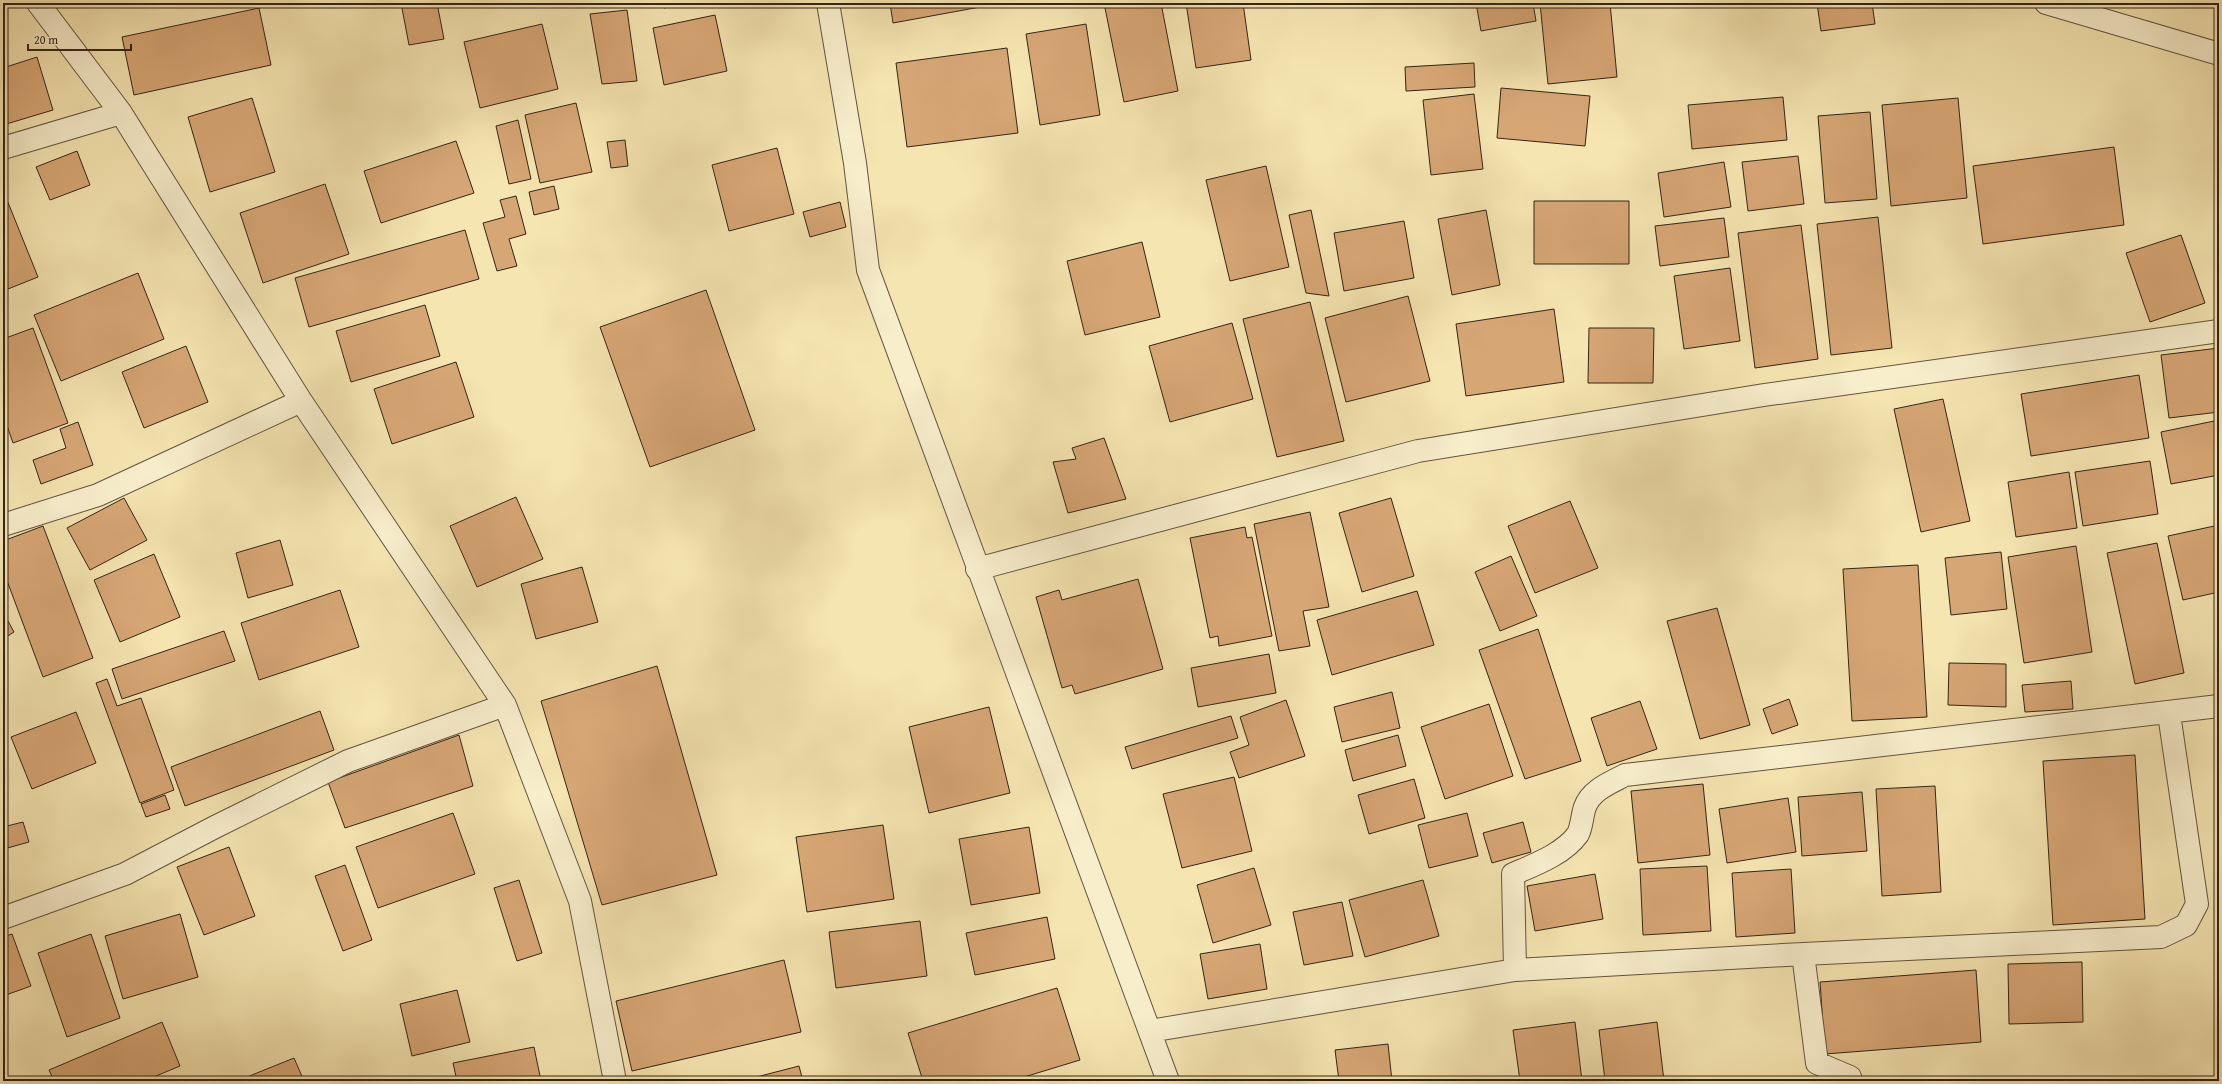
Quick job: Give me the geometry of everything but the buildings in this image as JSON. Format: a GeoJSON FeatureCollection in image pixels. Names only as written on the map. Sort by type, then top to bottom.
{"type":"FeatureCollection","features":[{"type":"Feature","properties":{"kind":"street"},"geometry":{"type":"LineString","coordinates":[[38,3],[121,113],[301,401],[505,706],[580,901],[615,1081]]}},
{"type":"Feature","properties":{"kind":"street"},"geometry":{"type":"LineString","coordinates":[[828,3],[855,163],[868,270],[977,569],[1168,1081]]}},
{"type":"Feature","properties":{"kind":"street"},"geometry":{"type":"LineString","coordinates":[[2046,3],[2219,54]]}},
{"type":"Feature","properties":{"kind":"street"},"geometry":{"type":"LineString","coordinates":[[3,148],[121,113]]}},
{"type":"Feature","properties":{"kind":"street"},"geometry":{"type":"LineString","coordinates":[[977,569],[1418,451],[1764,395],[2219,331]]}},
{"type":"Feature","properties":{"kind":"street"},"geometry":{"type":"LineString","coordinates":[[3,525],[98,495],[301,401]]}},
{"type":"Feature","properties":{"kind":"street"},"geometry":{"type":"LineString","coordinates":[[3,918],[125,874],[215,827],[348,761],[505,706]]}},
{"type":"Feature","properties":{"kind":"street"},"geometry":{"type":"LineString","coordinates":[[1515,970],[1513,874],[1542,861],[1561,849],[1578,833],[1585,806],[1594,793],[1625,775],[2169,714],[2219,706]]}},
{"type":"Feature","properties":{"kind":"street"},"geometry":{"type":"LineString","coordinates":[[1150,1031],[1515,970],[1803,954],[2161,937],[2186,925],[2197,904],[2169,714]]}},
{"type":"Feature","properties":{"kind":"street"},"geometry":{"type":"LineString","coordinates":[[1803,954],[1817,1064],[1850,1077],[1851,1081]]}}]}
